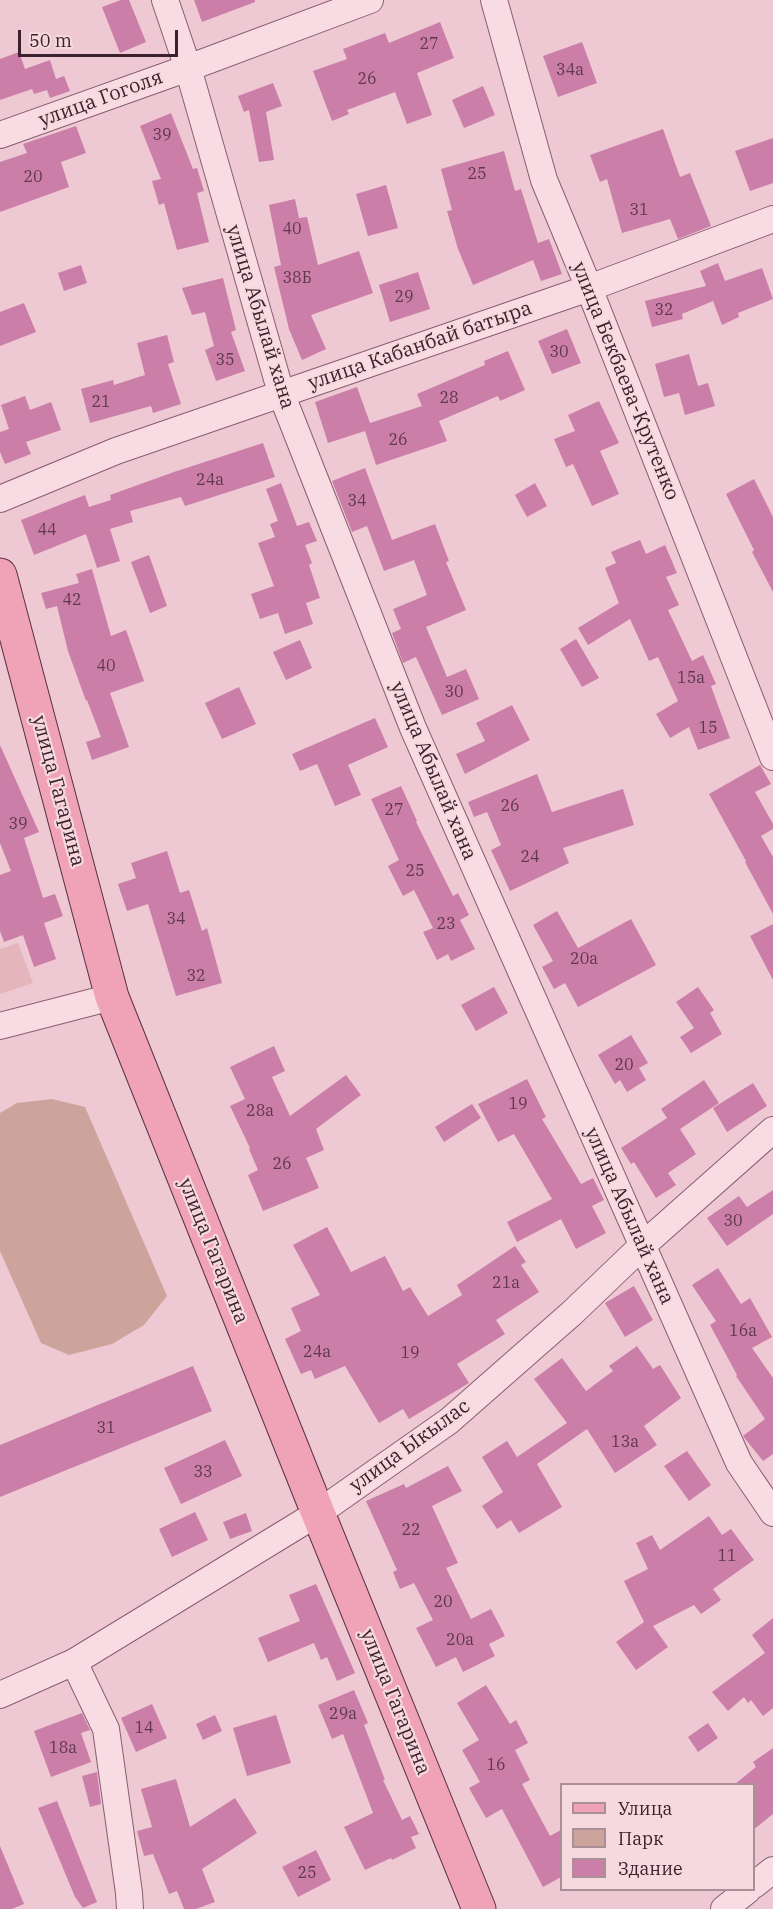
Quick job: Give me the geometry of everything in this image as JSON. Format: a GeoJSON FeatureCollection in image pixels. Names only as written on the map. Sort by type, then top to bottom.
{"type":"FeatureCollection","features":[{"type":"Feature","properties":{"kind":"main road","name":"улица Гагарина"},"geometry":{"type":"LineString","coordinates":[[0,575],[112,997],[479,1909]]}},
{"type":"Feature","properties":{"kind":"street","name":"улица Абылай хана"},"geometry":{"type":"LineString","coordinates":[[165,0],[188,68],[281,393],[413,728],[739,1463],[773,1513]]}},
{"type":"Feature","properties":{"kind":"street","name":"улица Гоголя"},"geometry":{"type":"LineString","coordinates":[[0,135],[370,0]]}},
{"type":"Feature","properties":{"kind":"street","name":"улица Бекбаева-Крутенко"},"geometry":{"type":"LineString","coordinates":[[494,0],[544,180],[589,288],[773,757]]}},
{"type":"Feature","properties":{"kind":"street","name":"улица Кабанбай батыра"},"geometry":{"type":"LineString","coordinates":[[0,499],[116,451],[589,288],[773,219]]}},
{"type":"Feature","properties":{"kind":"street"},"geometry":{"type":"LineString","coordinates":[[0,1026],[112,997]]}},
{"type":"Feature","properties":{"kind":"street","name":"улица Ыкылас"},"geometry":{"type":"LineString","coordinates":[[0,1695],[74,1662],[318,1513],[449,1421],[572,1313],[642,1246],[773,1130]]}},
{"type":"Feature","properties":{"kind":"street"},"geometry":{"type":"LineString","coordinates":[[74,1662],[106,1729],[130,1909]]}},
{"type":"Feature","properties":{"kind":"street"},"geometry":{"type":"LineString","coordinates":[[755,1884],[773,1870]]}},
{"type":"Feature","properties":{"kind":"street"},"geometry":{"type":"LineString","coordinates":[[724,1909],[747,1891]]}},
{"type":"Feature","properties":{"kind":"shaded area"},"geometry":{"type":"Polygon","coordinates":[[[18,943],[33,983],[0,994],[0,949],[18,943]]]}},
{"type":"Feature","properties":{"kind":"green space"},"geometry":{"type":"Polygon","coordinates":[[[52,1099],[85,1107],[167,1296],[144,1325],[112,1344],[69,1355],[41,1343],[0,1251],[0,1113],[17,1103],[52,1099]]]}},
{"type":"Feature","properties":{"kind":"building"},"geometry":{"type":"Polygon","coordinates":[[[121,0],[129,0],[146,42],[120,53],[102,7],[121,0]]]}},
{"type":"Feature","properties":{"kind":"building"},"geometry":{"type":"Polygon","coordinates":[[[194,0],[255,0],[255,2],[202,22],[194,0]]]}},
{"type":"Feature","properties":{"kind":"building"},"geometry":{"type":"Polygon","coordinates":[[[440,22],[454,58],[417,73],[432,115],[407,124],[395,92],[347,110],[349,114],[332,121],[313,71],[347,59],[343,49],[385,33],[389,43],[440,22]]]}},
{"type":"Feature","properties":{"kind":"building"},"geometry":{"type":"Polygon","coordinates":[[[582,42],[597,83],[558,97],[543,56],[582,42]]]}},
{"type":"Feature","properties":{"kind":"building"},"geometry":{"type":"Polygon","coordinates":[[[19,52],[25,69],[50,60],[56,79],[64,76],[70,91],[50,98],[47,90],[34,94],[32,89],[0,100],[0,59],[19,52]]]}},
{"type":"Feature","properties":{"kind":"building"},"geometry":{"type":"Polygon","coordinates":[[[273,83],[282,106],[266,112],[274,160],[259,162],[249,110],[244,112],[238,96],[273,83]]]}},
{"type":"Feature","properties":{"kind":"building"},"geometry":{"type":"Polygon","coordinates":[[[483,86],[495,115],[464,128],[452,100],[483,86]]]}},
{"type":"Feature","properties":{"kind":"building"},"geometry":{"type":"Polygon","coordinates":[[[171,113],[193,169],[197,168],[204,191],[197,193],[209,242],[177,250],[164,203],[159,205],[152,181],[161,179],[140,126],[171,113]]]}},
{"type":"Feature","properties":{"kind":"building"},"geometry":{"type":"Polygon","coordinates":[[[76,126],[86,153],[61,162],[69,187],[0,212],[0,162],[27,153],[23,144],[76,126]]]}},
{"type":"Feature","properties":{"kind":"building"},"geometry":{"type":"Polygon","coordinates":[[[663,129],[680,177],[690,173],[711,226],[678,239],[670,219],[622,233],[607,179],[600,182],[590,155],[663,129]]]}},
{"type":"Feature","properties":{"kind":"building"},"geometry":{"type":"Polygon","coordinates":[[[773,138],[773,183],[750,191],[735,151],[773,138]]]}},
{"type":"Feature","properties":{"kind":"building"},"geometry":{"type":"Polygon","coordinates":[[[504,151],[515,191],[521,189],[538,243],[549,239],[562,274],[541,281],[533,260],[473,285],[458,249],[447,211],[452,210],[441,169],[504,151]]]}},
{"type":"Feature","properties":{"kind":"building"},"geometry":{"type":"Polygon","coordinates":[[[386,185],[398,228],[368,236],[356,194],[386,185]]]}},
{"type":"Feature","properties":{"kind":"building"},"geometry":{"type":"Polygon","coordinates":[[[295,199],[299,218],[307,217],[318,265],[359,251],[373,293],[311,315],[326,349],[302,360],[289,329],[274,267],[281,265],[269,205],[295,199]]]}},
{"type":"Feature","properties":{"kind":"building"},"geometry":{"type":"Polygon","coordinates":[[[718,263],[725,281],[762,268],[773,299],[738,313],[739,317],[722,325],[713,301],[682,314],[683,319],[652,327],[645,301],[706,286],[700,271],[718,263]]]}},
{"type":"Feature","properties":{"kind":"building"},"geometry":{"type":"Polygon","coordinates":[[[81,265],[87,283],[64,291],[58,273],[81,265]]]}},
{"type":"Feature","properties":{"kind":"building"},"geometry":{"type":"Polygon","coordinates":[[[418,272],[430,309],[390,322],[379,285],[418,272]]]}},
{"type":"Feature","properties":{"kind":"building"},"geometry":{"type":"Polygon","coordinates":[[[223,278],[236,330],[231,332],[245,371],[216,381],[205,350],[214,346],[205,312],[192,315],[182,288],[223,278]]]}},
{"type":"Feature","properties":{"kind":"building"},"geometry":{"type":"Polygon","coordinates":[[[24,303],[36,332],[0,346],[0,312],[24,303]]]}},
{"type":"Feature","properties":{"kind":"building"},"geometry":{"type":"Polygon","coordinates":[[[567,329],[581,363],[552,374],[538,341],[567,329]]]}},
{"type":"Feature","properties":{"kind":"building"},"geometry":{"type":"Polygon","coordinates":[[[167,335],[174,362],[168,364],[181,404],[153,413],[151,406],[90,423],[81,389],[113,380],[114,385],[145,375],[137,343],[167,335]]]}},
{"type":"Feature","properties":{"kind":"building"},"geometry":{"type":"Polygon","coordinates":[[[508,351],[525,390],[500,401],[498,396],[439,421],[447,441],[376,465],[365,431],[328,443],[315,402],[357,387],[370,423],[422,406],[417,394],[485,365],[484,361],[508,351]]]}},
{"type":"Feature","properties":{"kind":"building"},"geometry":{"type":"Polygon","coordinates":[[[689,354],[698,386],[708,383],[715,406],[685,415],[679,393],[664,397],[655,364],[689,354]]]}},
{"type":"Feature","properties":{"kind":"building"},"geometry":{"type":"Polygon","coordinates":[[[25,396],[30,410],[51,402],[61,430],[26,442],[31,454],[5,464],[0,452],[0,432],[9,429],[1,405],[25,396]]]}},
{"type":"Feature","properties":{"kind":"building"},"geometry":{"type":"Polygon","coordinates":[[[599,401],[619,443],[600,451],[619,494],[592,506],[573,464],[566,467],[554,439],[575,431],[568,415],[599,401]]]}},
{"type":"Feature","properties":{"kind":"building"},"geometry":{"type":"Polygon","coordinates":[[[263,443],[275,477],[185,506],[181,497],[130,511],[133,522],[110,529],[120,561],[97,568],[86,534],[34,555],[21,520],[85,495],[89,507],[111,500],[110,495],[263,443]]]}},
{"type":"Feature","properties":{"kind":"building"},"geometry":{"type":"Polygon","coordinates":[[[365,468],[392,540],[435,524],[449,561],[446,562],[466,610],[426,627],[447,677],[466,669],[479,699],[442,715],[416,657],[403,663],[392,633],[401,629],[393,609],[427,595],[414,560],[384,571],[367,526],[352,532],[332,481],[365,468]]]}},
{"type":"Feature","properties":{"kind":"building"},"geometry":{"type":"Polygon","coordinates":[[[754,479],[773,517],[773,592],[726,494],[754,479]]]}},
{"type":"Feature","properties":{"kind":"building"},"geometry":{"type":"Polygon","coordinates":[[[281,483],[297,526],[309,522],[317,541],[305,545],[312,563],[309,565],[320,598],[306,603],[313,624],[285,634],[278,613],[260,619],[251,594],[274,586],[258,543],[275,537],[270,524],[278,521],[266,489],[281,483]]]}},
{"type":"Feature","properties":{"kind":"building"},"geometry":{"type":"Polygon","coordinates":[[[535,483],[547,506],[527,517],[515,495],[535,483]]]}},
{"type":"Feature","properties":{"kind":"building"},"geometry":{"type":"Polygon","coordinates":[[[640,540],[646,554],[665,545],[677,573],[666,577],[679,605],[668,610],[692,661],[703,655],[716,684],[711,686],[730,738],[698,750],[689,727],[670,738],[656,714],[678,701],[658,657],[649,661],[630,619],[588,645],[578,628],[619,603],[605,568],[616,563],[611,552],[640,540]]]}},
{"type":"Feature","properties":{"kind":"building"},"geometry":{"type":"Polygon","coordinates":[[[149,555],[167,606],[150,613],[131,562],[149,555]]]}},
{"type":"Feature","properties":{"kind":"building"},"geometry":{"type":"Polygon","coordinates":[[[92,569],[111,636],[126,630],[144,681],[110,693],[129,747],[92,760],[86,742],[101,737],[68,651],[57,606],[46,609],[41,593],[79,583],[76,574],[92,569]]]}},
{"type":"Feature","properties":{"kind":"building"},"geometry":{"type":"Polygon","coordinates":[[[576,639],[599,678],[582,687],[560,649],[576,639]]]}},
{"type":"Feature","properties":{"kind":"building"},"geometry":{"type":"Polygon","coordinates":[[[300,640],[312,668],[286,680],[273,652],[300,640]]]}},
{"type":"Feature","properties":{"kind":"building"},"geometry":{"type":"Polygon","coordinates":[[[239,687],[256,724],[222,739],[205,703],[239,687]]]}},
{"type":"Feature","properties":{"kind":"building"},"geometry":{"type":"Polygon","coordinates":[[[512,705],[530,740],[465,774],[456,754],[485,741],[476,723],[512,705]]]}},
{"type":"Feature","properties":{"kind":"building"},"geometry":{"type":"Polygon","coordinates":[[[375,718],[388,747],[348,765],[361,795],[335,806],[317,764],[300,771],[292,754],[375,718]]]}},
{"type":"Feature","properties":{"kind":"building"},"geometry":{"type":"Polygon","coordinates":[[[0,745],[39,832],[24,838],[43,898],[55,894],[63,916],[44,923],[56,959],[34,967],[23,935],[4,942],[0,931],[0,875],[11,871],[0,843],[0,745]]]}},
{"type":"Feature","properties":{"kind":"building"},"geometry":{"type":"Polygon","coordinates":[[[760,765],[771,784],[755,792],[773,824],[773,829],[761,836],[773,857],[773,914],[709,794],[760,765]]]}},
{"type":"Feature","properties":{"kind":"building"},"geometry":{"type":"Polygon","coordinates":[[[537,774],[552,812],[623,789],[634,825],[563,848],[569,863],[510,891],[491,850],[501,845],[487,812],[474,817],[468,802],[537,774]]]}},
{"type":"Feature","properties":{"kind":"building"},"geometry":{"type":"Polygon","coordinates":[[[401,786],[416,822],[453,896],[458,893],[469,915],[460,920],[475,949],[451,961],[448,954],[437,960],[423,932],[433,928],[414,890],[403,896],[388,866],[399,860],[371,799],[401,786]]]}},
{"type":"Feature","properties":{"kind":"building"},"geometry":{"type":"Polygon","coordinates":[[[167,851],[180,893],[189,890],[202,931],[207,928],[222,983],[176,996],[148,904],[127,911],[118,884],[136,878],[131,863],[167,851]]]}},
{"type":"Feature","properties":{"kind":"building"},"geometry":{"type":"Polygon","coordinates":[[[557,911],[578,948],[631,919],[656,965],[578,1007],[565,983],[554,989],[542,967],[553,961],[533,925],[557,911]]]}},
{"type":"Feature","properties":{"kind":"building"},"geometry":{"type":"Polygon","coordinates":[[[773,924],[773,980],[750,936],[773,924]]]}},
{"type":"Feature","properties":{"kind":"building"},"geometry":{"type":"Polygon","coordinates":[[[494,987],[508,1013],[476,1031],[461,1005],[494,987]]]}},
{"type":"Feature","properties":{"kind":"building"},"geometry":{"type":"Polygon","coordinates":[[[698,987],[714,1010],[710,1013],[722,1034],[691,1053],[680,1037],[694,1028],[676,1002],[698,987]]]}},
{"type":"Feature","properties":{"kind":"building"},"geometry":{"type":"Polygon","coordinates":[[[631,1035],[648,1063],[639,1068],[646,1080],[627,1092],[620,1080],[615,1084],[598,1055],[631,1035]]]}},
{"type":"Feature","properties":{"kind":"building"},"geometry":{"type":"Polygon","coordinates":[[[274,1046],[285,1071],[272,1077],[290,1116],[346,1075],[361,1095],[316,1129],[324,1150],[306,1158],[319,1188],[263,1211],[248,1175],[258,1170],[230,1106],[245,1099],[230,1067],[274,1046]]]}},
{"type":"Feature","properties":{"kind":"building"},"geometry":{"type":"Polygon","coordinates":[[[527,1079],[546,1117],[542,1119],[581,1184],[593,1178],[604,1200],[592,1206],[606,1233],[576,1249],[561,1219],[517,1242],[507,1222],[552,1199],[514,1134],[498,1142],[478,1104],[527,1079]]]}},
{"type":"Feature","properties":{"kind":"building"},"geometry":{"type":"Polygon","coordinates":[[[704,1080],[719,1103],[680,1129],[696,1154],[668,1173],[676,1185],[656,1198],[634,1162],[631,1164],[621,1148],[667,1118],[661,1109],[704,1080]]]}},
{"type":"Feature","properties":{"kind":"building"},"geometry":{"type":"Polygon","coordinates":[[[753,1083],[767,1106],[727,1132],[713,1108],[753,1083]]]}},
{"type":"Feature","properties":{"kind":"building"},"geometry":{"type":"Polygon","coordinates":[[[472,1104],[481,1118],[444,1142],[435,1127],[472,1104]]]}},
{"type":"Feature","properties":{"kind":"building"},"geometry":{"type":"Polygon","coordinates":[[[773,1190],[773,1214],[727,1246],[707,1218],[739,1196],[747,1207],[773,1190]]]}},
{"type":"Feature","properties":{"kind":"building"},"geometry":{"type":"Polygon","coordinates":[[[327,1227],[351,1272],[385,1256],[403,1291],[410,1287],[428,1316],[462,1295],[457,1285],[515,1246],[526,1262],[521,1265],[539,1292],[496,1320],[505,1334],[457,1364],[469,1383],[409,1419],[403,1409],[379,1423],[345,1366],[315,1379],[311,1370],[301,1374],[285,1339],[301,1331],[291,1308],[320,1295],[293,1245],[327,1227]]]}},
{"type":"Feature","properties":{"kind":"building"},"geometry":{"type":"Polygon","coordinates":[[[718,1268],[741,1304],[750,1298],[772,1337],[752,1348],[773,1378],[773,1454],[763,1461],[743,1436],[765,1419],[736,1376],[710,1325],[716,1321],[692,1285],[718,1268]]]}},
{"type":"Feature","properties":{"kind":"building"},"geometry":{"type":"Polygon","coordinates":[[[634,1286],[653,1320],[625,1337],[605,1303],[634,1286]]]}},
{"type":"Feature","properties":{"kind":"building"},"geometry":{"type":"Polygon","coordinates":[[[637,1346],[653,1369],[660,1365],[681,1398],[644,1426],[657,1445],[615,1473],[587,1429],[537,1464],[562,1507],[519,1533],[511,1520],[497,1529],[482,1506],[503,1492],[482,1457],[507,1441],[517,1457],[567,1423],[534,1379],[562,1358],[586,1391],[613,1371],[609,1366],[637,1346]]]}},
{"type":"Feature","properties":{"kind":"building"},"geometry":{"type":"Polygon","coordinates":[[[193,1366],[212,1411],[0,1497],[0,1445],[193,1366]]]}},
{"type":"Feature","properties":{"kind":"building"},"geometry":{"type":"Polygon","coordinates":[[[225,1440],[242,1476],[181,1504],[164,1468],[225,1440]]]}},
{"type":"Feature","properties":{"kind":"building"},"geometry":{"type":"Polygon","coordinates":[[[687,1451],[711,1485],[689,1501],[664,1466],[687,1451]]]}},
{"type":"Feature","properties":{"kind":"building"},"geometry":{"type":"Polygon","coordinates":[[[448,1466],[462,1491],[432,1506],[458,1563],[446,1568],[471,1619],[491,1609],[505,1636],[489,1644],[495,1656],[463,1672],[456,1657],[436,1667],[416,1628],[433,1620],[414,1583],[400,1589],[393,1572],[397,1570],[366,1501],[404,1484],[406,1488],[448,1466]]]}},
{"type":"Feature","properties":{"kind":"building"},"geometry":{"type":"Polygon","coordinates":[[[195,1512],[208,1540],[172,1557],[159,1529],[195,1512]]]}},
{"type":"Feature","properties":{"kind":"building"},"geometry":{"type":"Polygon","coordinates":[[[246,1513],[252,1531],[230,1539],[223,1522],[246,1513]]]}},
{"type":"Feature","properties":{"kind":"building"},"geometry":{"type":"Polygon","coordinates":[[[709,1516],[722,1535],[731,1529],[754,1560],[713,1589],[721,1600],[701,1614],[694,1605],[653,1626],[668,1647],[636,1670],[616,1642],[644,1622],[624,1581],[648,1569],[636,1543],[652,1535],[660,1550],[709,1516]]]}},
{"type":"Feature","properties":{"kind":"building"},"geometry":{"type":"Polygon","coordinates":[[[316,1584],[355,1673],[337,1681],[327,1657],[321,1660],[314,1643],[268,1662],[258,1638],[300,1621],[289,1595],[316,1584]]]}},
{"type":"Feature","properties":{"kind":"building"},"geometry":{"type":"Polygon","coordinates":[[[773,1618],[773,1708],[763,1716],[751,1700],[748,1703],[744,1697],[728,1711],[712,1692],[765,1653],[752,1635],[773,1618]]]}},
{"type":"Feature","properties":{"kind":"building"},"geometry":{"type":"Polygon","coordinates":[[[486,1685],[510,1724],[516,1720],[528,1743],[515,1750],[530,1780],[522,1784],[550,1836],[560,1831],[560,1878],[543,1887],[502,1809],[486,1818],[469,1788],[480,1782],[462,1750],[479,1740],[457,1703],[486,1685]]]}},
{"type":"Feature","properties":{"kind":"building"},"geometry":{"type":"Polygon","coordinates":[[[354,1690],[368,1723],[364,1725],[385,1780],[383,1780],[402,1820],[410,1816],[419,1834],[411,1837],[416,1848],[365,1870],[344,1827],[373,1813],[343,1734],[332,1739],[318,1705],[354,1690]]]}},
{"type":"Feature","properties":{"kind":"building"},"geometry":{"type":"Polygon","coordinates":[[[152,1704],[167,1738],[136,1752],[121,1718],[152,1704]]]}},
{"type":"Feature","properties":{"kind":"building"},"geometry":{"type":"Polygon","coordinates":[[[82,1713],[90,1730],[81,1733],[91,1762],[51,1777],[34,1731],[82,1713]]]}},
{"type":"Feature","properties":{"kind":"building"},"geometry":{"type":"Polygon","coordinates":[[[215,1715],[222,1731],[203,1740],[196,1724],[215,1715]]]}},
{"type":"Feature","properties":{"kind":"building"},"geometry":{"type":"Polygon","coordinates":[[[276,1715],[291,1763],[247,1776],[233,1728],[276,1715]]]}},
{"type":"Feature","properties":{"kind":"building"},"geometry":{"type":"Polygon","coordinates":[[[708,1723],[718,1738],[698,1752],[688,1737],[708,1723]]]}},
{"type":"Feature","properties":{"kind":"building"},"geometry":{"type":"Polygon","coordinates":[[[773,1748],[773,1814],[755,1828],[755,1783],[736,1783],[756,1767],[753,1762],[773,1748]]]}},
{"type":"Feature","properties":{"kind":"building"},"geometry":{"type":"Polygon","coordinates":[[[97,1772],[101,1804],[90,1807],[82,1776],[97,1772]]]}},
{"type":"Feature","properties":{"kind":"building"},"geometry":{"type":"Polygon","coordinates":[[[176,1779],[190,1827],[235,1798],[257,1833],[202,1869],[215,1902],[196,1909],[184,1909],[177,1891],[169,1894],[153,1854],[144,1856],[137,1831],[152,1827],[141,1789],[176,1779]]]}},
{"type":"Feature","properties":{"kind":"building"},"geometry":{"type":"Polygon","coordinates":[[[57,1801],[97,1902],[83,1908],[75,1897],[38,1808],[57,1801]]]}},
{"type":"Feature","properties":{"kind":"building"},"geometry":{"type":"Polygon","coordinates":[[[0,1846],[24,1904],[12,1909],[0,1909],[0,1846]]]}},
{"type":"Feature","properties":{"kind":"building"},"geometry":{"type":"Polygon","coordinates":[[[316,1850],[331,1880],[298,1897],[282,1867],[316,1850]]]}}]}
